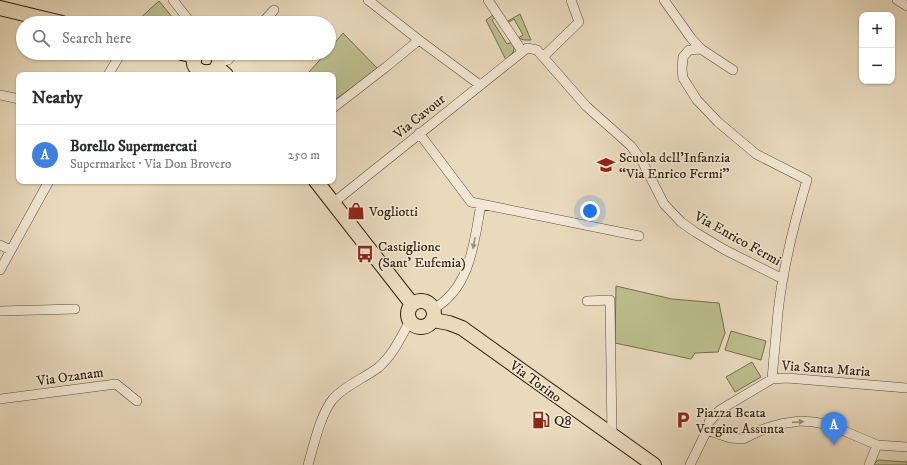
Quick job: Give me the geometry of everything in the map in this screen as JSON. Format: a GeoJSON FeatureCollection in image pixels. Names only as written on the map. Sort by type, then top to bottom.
{"type":"FeatureCollection","features":[{"type":"Feature","properties":{"kind":"main road"},"geometry":{"type":"LineString","coordinates":[[0,8],[33,16]]}},
{"type":"Feature","properties":{"kind":"main road"},"geometry":{"type":"LineString","coordinates":[[193,60],[194,64],[202,72]]}},
{"type":"Feature","properties":{"kind":"main road"},"geometry":{"type":"LineString","coordinates":[[211,72],[220,64]]}},
{"type":"Feature","properties":{"kind":"main road"},"geometry":{"type":"LineString","coordinates":[[318,184],[412,304]]}},
{"type":"Feature","properties":{"kind":"main road"},"geometry":{"type":"LineString","coordinates":[[418,301],[424,301],[430,304],[433,314],[430,324],[425,327],[419,327],[410,321],[408,312],[412,304],[418,301]]}},
{"type":"Feature","properties":{"kind":"main road","name":"Via Torino"},"geometry":{"type":"LineString","coordinates":[[433,314],[462,328],[652,464]]}},
{"type":"Feature","properties":{"kind":"street"},"geometry":{"type":"LineString","coordinates":[[173,0],[186,16]]}},
{"type":"Feature","properties":{"kind":"street"},"geometry":{"type":"LineString","coordinates":[[368,0],[418,40],[480,85]]}},
{"type":"Feature","properties":{"kind":"street"},"geometry":{"type":"LineString","coordinates":[[488,0],[522,51]]}},
{"type":"Feature","properties":{"kind":"street"},"geometry":{"type":"LineString","coordinates":[[543,56],[580,22],[571,0]]}},
{"type":"Feature","properties":{"kind":"street"},"geometry":{"type":"LineString","coordinates":[[664,0],[690,38],[701,49],[733,70]]}},
{"type":"Feature","properties":{"kind":"street"},"geometry":{"type":"LineString","coordinates":[[897,0],[907,6]]}},
{"type":"Feature","properties":{"kind":"street"},"geometry":{"type":"LineString","coordinates":[[268,16],[274,10]]}},
{"type":"Feature","properties":{"kind":"street"},"geometry":{"type":"LineString","coordinates":[[336,106],[418,40]]}},
{"type":"Feature","properties":{"kind":"street","name":"Via Enrico Fermi"},"geometry":{"type":"LineString","coordinates":[[522,51],[527,48],[538,50],[586,106],[631,146],[642,161],[664,204],[681,222],[725,250],[783,279]]}},
{"type":"Feature","properties":{"kind":"street","name":"Via Enrico Fermi"},"geometry":{"type":"LineString","coordinates":[[701,49],[689,50],[683,57],[682,69],[684,78],[697,100],[718,122],[756,154],[807,180],[797,214],[783,279],[778,311],[772,379]]}},
{"type":"Feature","properties":{"kind":"street","name":"Via Cavour"},"geometry":{"type":"LineString","coordinates":[[333,203],[522,51]]}},
{"type":"Feature","properties":{"kind":"street"},"geometry":{"type":"LineString","coordinates":[[110,72],[117,60]]}},
{"type":"Feature","properties":{"kind":"street"},"geometry":{"type":"LineString","coordinates":[[0,95],[16,98]]}},
{"type":"Feature","properties":{"kind":"street"},"geometry":{"type":"LineString","coordinates":[[419,133],[472,202],[639,236]]}},
{"type":"Feature","properties":{"kind":"street"},"geometry":{"type":"LineString","coordinates":[[0,270],[47,184]]}},
{"type":"Feature","properties":{"kind":"street"},"geometry":{"type":"LineString","coordinates":[[433,314],[457,288],[470,261],[482,204]]}},
{"type":"Feature","properties":{"kind":"street"},"geometry":{"type":"LineString","coordinates":[[0,245],[12,250]]}},
{"type":"Feature","properties":{"kind":"street"},"geometry":{"type":"LineString","coordinates":[[587,301],[610,300],[612,435]]}},
{"type":"Feature","properties":{"kind":"street"},"geometry":{"type":"LineString","coordinates":[[0,311],[75,309]]}},
{"type":"Feature","properties":{"kind":"street"},"geometry":{"type":"LineString","coordinates":[[308,465],[317,434],[334,397],[378,367],[390,356],[410,321]]}},
{"type":"Feature","properties":{"kind":"street","name":"Via Santa Maria"},"geometry":{"type":"LineString","coordinates":[[690,465],[707,430],[708,422],[720,410],[772,379],[787,378],[907,388]]}},
{"type":"Feature","properties":{"kind":"street","name":"Via Ozanam"},"geometry":{"type":"LineString","coordinates":[[0,399],[116,384],[137,402]]}},
{"type":"Feature","properties":{"kind":"street"},"geometry":{"type":"LineString","coordinates":[[707,430],[730,438],[743,439],[766,428],[780,424],[800,421],[814,422],[830,425],[877,444],[907,447]]}},
{"type":"Feature","properties":{"kind":"street"},"geometry":{"type":"LineString","coordinates":[[868,465],[877,444]]}},
{"type":"Feature","properties":{"kind":"green space"},"geometry":{"type":"Polygon","coordinates":[[[159,1],[171,16],[142,16],[159,1]]]}},
{"type":"Feature","properties":{"kind":"green space"},"geometry":{"type":"Polygon","coordinates":[[[520,14],[531,40],[518,38],[523,35],[514,19],[509,22],[508,21],[520,14]]]}},
{"type":"Feature","properties":{"kind":"green space"},"geometry":{"type":"Polygon","coordinates":[[[493,15],[495,17],[492,20],[507,44],[512,42],[514,47],[513,52],[506,60],[486,20],[493,15]]]}},
{"type":"Feature","properties":{"kind":"green space"},"geometry":{"type":"Polygon","coordinates":[[[343,33],[378,69],[336,99],[336,72],[309,72],[320,60],[336,60],[336,42],[343,33]]]}},
{"type":"Feature","properties":{"kind":"green space"},"geometry":{"type":"Polygon","coordinates":[[[616,286],[672,299],[719,303],[725,333],[718,352],[695,353],[691,359],[615,343],[616,286]]]}},
{"type":"Feature","properties":{"kind":"green space"},"geometry":{"type":"Polygon","coordinates":[[[731,331],[766,341],[761,360],[725,350],[731,331]]]}},
{"type":"Feature","properties":{"kind":"green space"},"geometry":{"type":"Polygon","coordinates":[[[752,362],[761,377],[735,392],[726,377],[752,362]]]}},
{"type":"Feature","properties":{"kind":"green space"},"geometry":{"type":"Polygon","coordinates":[[[878,460],[907,462],[907,465],[873,465],[878,460]]]}},
{"type":"Feature","properties":{"kind":"place","name":"Scuola dell’Infanzia “Via Enrico Fermi”"},"geometry":{"type":"Point","coordinates":[606,165]}},
{"type":"Feature","properties":{"kind":"place","name":"Vogliotti"},"geometry":{"type":"Point","coordinates":[356,211]}},
{"type":"Feature","properties":{"kind":"place","name":"Castiglione (Sant' Eufemia)"},"geometry":{"type":"Point","coordinates":[365,254]}},
{"type":"Feature","properties":{"kind":"place","name":"Q8"},"geometry":{"type":"Point","coordinates":[541,420]}},
{"type":"Feature","properties":{"kind":"place","name":"Piazza Beata Vergine Assunta"},"geometry":{"type":"Point","coordinates":[683,420]}},
{"type":"Feature","properties":{"kind":"place","name":"Borello Supermercati"},"geometry":{"type":"Point","coordinates":[834,445]}}]}
